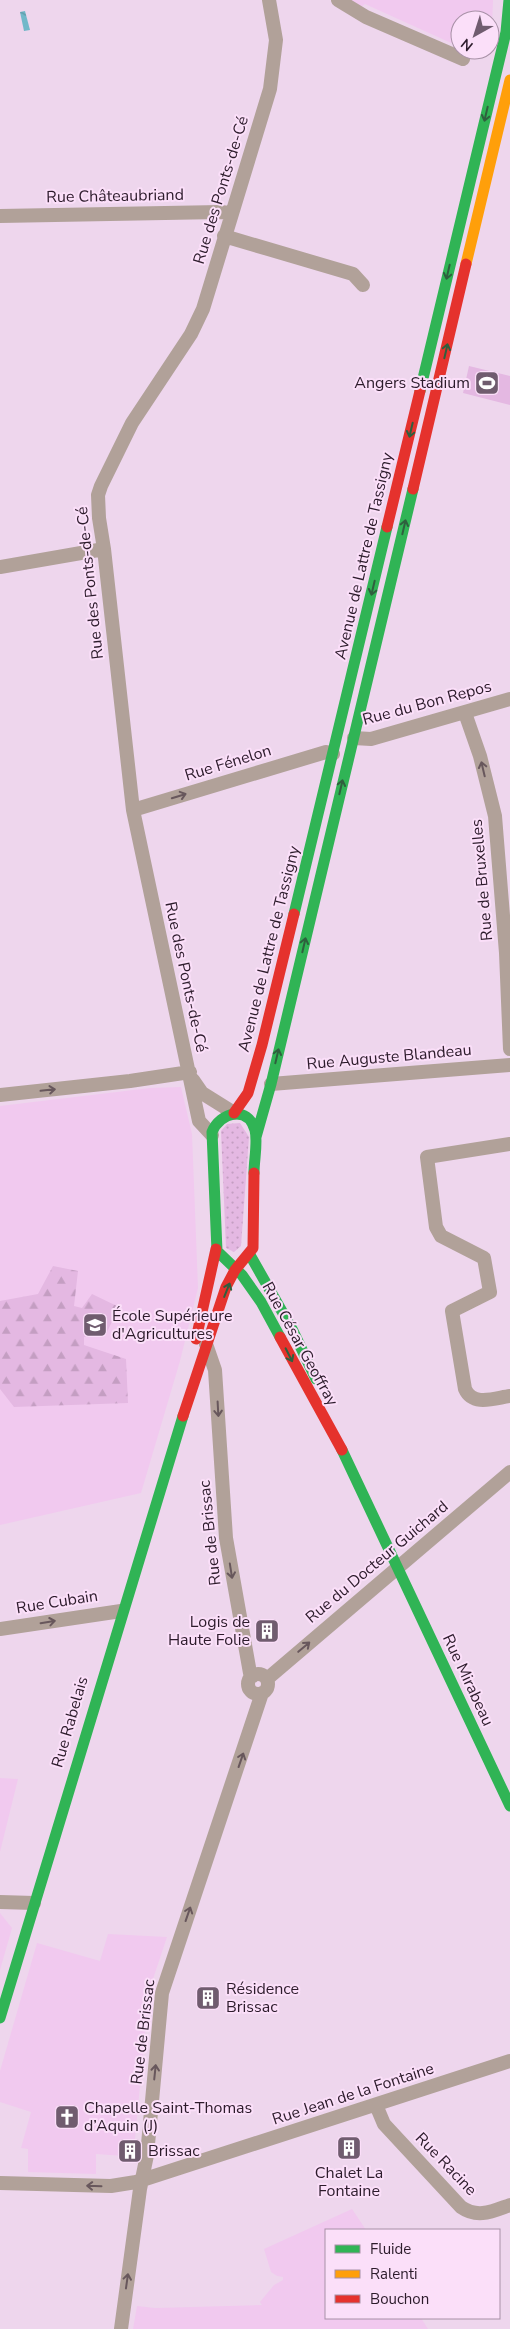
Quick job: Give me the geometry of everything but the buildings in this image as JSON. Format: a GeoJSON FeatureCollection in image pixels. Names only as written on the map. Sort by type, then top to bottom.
{"type":"FeatureCollection","features":[{"type":"Feature","properties":{"kind":"street","name":"Rue des Ponts-de-Cé"},"geometry":{"type":"LineString","coordinates":[[212,1135],[200,1120],[132,810],[98,495],[132,423],[197,324],[204,309],[224,236],[272,80],[276,40],[268,0]]}},
{"type":"Feature","properties":{"kind":"street"},"geometry":{"type":"LineString","coordinates":[[338,0],[366,17],[450,53]]}},
{"type":"Feature","properties":{"kind":"street","name":"Avenue de Lattre de Tassigny"},"geometry":{"type":"LineString","coordinates":[[234,1113],[248,1093],[262,1045],[498,67],[506,32],[509,0]]}},
{"type":"Feature","properties":{"kind":"street","name":"Avenue de Lattre de Tassigny"},"geometry":{"type":"LineString","coordinates":[[256,1137],[272,1084],[510,80]]}},
{"type":"Feature","properties":{"kind":"street","name":"Rue Châteaubriand"},"geometry":{"type":"LineString","coordinates":[[0,216],[231,213]]}},
{"type":"Feature","properties":{"kind":"street"},"geometry":{"type":"LineString","coordinates":[[224,236],[353,274],[363,285]]}},
{"type":"Feature","properties":{"kind":"street"},"geometry":{"type":"LineString","coordinates":[[0,567],[104,549]]}},
{"type":"Feature","properties":{"kind":"street","name":"Rue du Bon Repos"},"geometry":{"type":"LineString","coordinates":[[354,738],[371,739],[510,698]]}},
{"type":"Feature","properties":{"kind":"street","name":"Rue de Bruxelles"},"geometry":{"type":"LineString","coordinates":[[465,712],[480,756],[495,816],[506,953],[510,1049]]}},
{"type":"Feature","properties":{"kind":"street","name":"Rue Fénelon"},"geometry":{"type":"LineString","coordinates":[[132,810],[326,752],[333,754]]}},
{"type":"Feature","properties":{"kind":"street","name":"Rue Auguste Blandeau"},"geometry":{"type":"LineString","coordinates":[[272,1084],[510,1065]]}},
{"type":"Feature","properties":{"kind":"street","name":"Rue des Ponts-de-Cé"},"geometry":{"type":"LineString","coordinates":[[190,1074],[202,1094],[234,1113]]}},
{"type":"Feature","properties":{"kind":"street"},"geometry":{"type":"LineString","coordinates":[[0,1095],[190,1074]]}},
{"type":"Feature","properties":{"kind":"street"},"geometry":{"type":"LineString","coordinates":[[212,1135],[213,1127],[218,1120],[225,1115],[234,1113],[243,1115],[250,1120],[255,1128],[253,1246],[250,1255],[236,1270]]}},
{"type":"Feature","properties":{"kind":"street","name":"Rue Rabelais"},"geometry":{"type":"LineString","coordinates":[[177,1436],[175,1419],[204,1310],[216,1248],[212,1135]]}},
{"type":"Feature","properties":{"kind":"street"},"geometry":{"type":"LineString","coordinates":[[510,1144],[427,1157],[436,1227],[441,1236],[484,1258],[490,1292],[452,1311],[465,1389],[468,1396],[475,1400],[510,1396]]}},
{"type":"Feature","properties":{"kind":"street","name":"Rue César Geoffray"},"geometry":{"type":"LineString","coordinates":[[216,1248],[222,1258],[236,1270],[261,1302],[323,1417],[335,1435],[398,1568]]}},
{"type":"Feature","properties":{"kind":"street","name":"Rue César Geoffray"},"geometry":{"type":"LineString","coordinates":[[250,1255],[304,1352],[330,1414],[335,1435]]}},
{"type":"Feature","properties":{"kind":"street","name":"Rue Rabelais"},"geometry":{"type":"LineString","coordinates":[[0,2018],[89,1725],[120,1611],[206,1344],[236,1270]]}},
{"type":"Feature","properties":{"kind":"street","name":"Rue Rabelais"},"geometry":{"type":"LineString","coordinates":[[204,1310],[207,1322],[204,1331],[206,1344]]}},
{"type":"Feature","properties":{"kind":"street","name":"Rue de Brissac"},"geometry":{"type":"LineString","coordinates":[[121,2329],[142,2180],[148,2155],[162,1993],[262,1693],[267,1688],[260,1677],[250,1672],[226,1538],[215,1370],[206,1344]]}},
{"type":"Feature","properties":{"kind":"street"},"geometry":{"type":"LineString","coordinates":[[195,1380],[203,1373],[210,1375],[216,1384]]}},
{"type":"Feature","properties":{"kind":"street","name":"Rue du Docteur Guichard"},"geometry":{"type":"LineString","coordinates":[[260,1677],[398,1568],[510,1472]]}},
{"type":"Feature","properties":{"kind":"street","name":"Rue Mirabeau"},"geometry":{"type":"LineString","coordinates":[[398,1568],[510,1806]]}},
{"type":"Feature","properties":{"kind":"street","name":"Rue Cubain"},"geometry":{"type":"LineString","coordinates":[[0,1629],[120,1611]]}},
{"type":"Feature","properties":{"kind":"street"},"geometry":{"type":"LineString","coordinates":[[0,1902],[34,1903]]}},
{"type":"Feature","properties":{"kind":"street","name":"Rue Jean de la Fontaine"},"geometry":{"type":"LineString","coordinates":[[0,2183],[111,2186],[142,2180],[510,2061]]}},
{"type":"Feature","properties":{"kind":"street","name":"Rue Racine"},"geometry":{"type":"LineString","coordinates":[[376,2105],[384,2124],[461,2207],[481,2214],[510,2205]]}},
{"type":"Feature","properties":{"kind":"shaded area"},"geometry":{"type":"Polygon","coordinates":[[[349,0],[493,0],[493,10],[450,10],[450,42],[365,4],[361,7],[349,0]]]}},
{"type":"Feature","properties":{"kind":"shaded area","name":"École Supérieure d'Agricultures"},"geometry":{"type":"Polygon","coordinates":[[[181,1087],[192,1134],[198,1288],[180,1361],[141,1493],[0,1525],[0,1106],[150,1088],[181,1087]]]}},
{"type":"Feature","properties":{"kind":"shaded area"},"geometry":{"type":"Polygon","coordinates":[[[0,1778],[18,1779],[0,1852],[0,1778]]]}},
{"type":"Feature","properties":{"kind":"shaded area"},"geometry":{"type":"Polygon","coordinates":[[[0,1913],[12,1928],[0,1970],[0,1913]]]}},
{"type":"Feature","properties":{"kind":"shaded area"},"geometry":{"type":"Polygon","coordinates":[[[108,1934],[167,1937],[149,1991],[134,2149],[125,2148],[124,2156],[96,2154],[96,2174],[28,2172],[28,2149],[21,2148],[31,2112],[0,2102],[0,2071],[37,1943],[100,1961],[108,1934]]]}},
{"type":"Feature","properties":{"kind":"shaded area"},"geometry":{"type":"Polygon","coordinates":[[[352,2209],[365,2229],[325,2229],[325,2319],[422,2319],[428,2329],[133,2329],[137,2306],[155,2308],[262,2305],[260,2302],[274,2285],[283,2280],[283,2277],[271,2272],[264,2249],[352,2209]]]}},
{"type":"Feature","properties":{"kind":"green space","name":"Angers Stadium"},"geometry":{"type":"Polygon","coordinates":[[[469,366],[510,376],[510,405],[463,393],[469,366]]]}},
{"type":"Feature","properties":{"kind":"green space"},"geometry":{"type":"Polygon","coordinates":[[[240,1123],[249,1137],[241,1246],[234,1252],[226,1248],[221,1131],[227,1124],[240,1123]]]}},
{"type":"Feature","properties":{"kind":"green space"},"geometry":{"type":"Polygon","coordinates":[[[53,1266],[78,1271],[74,1306],[82,1308],[92,1294],[119,1307],[107,1332],[84,1337],[84,1345],[126,1359],[128,1403],[14,1407],[0,1389],[0,1301],[38,1294],[53,1266]]]}},
{"type":"Feature","properties":{"kind":"water"},"geometry":{"type":"Polygon","coordinates":[[[25,11],[30,30],[24,31],[20,12],[25,11]]]}},
{"type":"Feature","properties":{"kind":"traffic: fast"},"geometry":{"type":"LineString","coordinates":[[420,391],[506,32],[509,0]]}},
{"type":"Feature","properties":{"kind":"traffic: fast"},"geometry":{"type":"LineString","coordinates":[[256,1137],[271,1084],[413,489]]}},
{"type":"Feature","properties":{"kind":"traffic: fast"},"geometry":{"type":"LineString","coordinates":[[294,914],[387,527]]}},
{"type":"Feature","properties":{"kind":"traffic: fast"},"geometry":{"type":"LineString","coordinates":[[254,1173],[255,1130],[246,1117],[240,1114],[227,1116],[216,1125],[212,1132],[217,1251],[242,1275],[261,1302],[280,1337]]}},
{"type":"Feature","properties":{"kind":"traffic: fast"},"geometry":{"type":"LineString","coordinates":[[250,1255],[292,1329],[316,1379]]}},
{"type":"Feature","properties":{"kind":"traffic: fast"},"geometry":{"type":"LineString","coordinates":[[0,2018],[183,1416]]}},
{"type":"Feature","properties":{"kind":"traffic: fast"},"geometry":{"type":"LineString","coordinates":[[342,1450],[510,1806]]}},
{"type":"Feature","properties":{"kind":"traffic: slow"},"geometry":{"type":"LineString","coordinates":[[466,264],[510,80]]}},
{"type":"Feature","properties":{"kind":"traffic: jam"},"geometry":{"type":"LineString","coordinates":[[413,489],[466,264]]}},
{"type":"Feature","properties":{"kind":"traffic: jam"},"geometry":{"type":"LineString","coordinates":[[387,527],[420,391]]}},
{"type":"Feature","properties":{"kind":"traffic: jam"},"geometry":{"type":"LineString","coordinates":[[234,1113],[248,1093],[262,1045],[294,914]]}},
{"type":"Feature","properties":{"kind":"traffic: jam"},"geometry":{"type":"LineString","coordinates":[[183,1416],[226,1287],[235,1270],[253,1248],[254,1173]]}},
{"type":"Feature","properties":{"kind":"traffic: jam"},"geometry":{"type":"LineString","coordinates":[[196,1339],[216,1249]]}},
{"type":"Feature","properties":{"kind":"traffic: jam"},"geometry":{"type":"LineString","coordinates":[[280,1337],[342,1450]]}},
{"type":"Feature","properties":{"kind":"place","name":"Angers Stadium"},"geometry":{"type":"Point","coordinates":[487,383]}},
{"type":"Feature","properties":{"kind":"place","name":"École Supérieure d'Agricultures"},"geometry":{"type":"Point","coordinates":[95,1325]}},
{"type":"Feature","properties":{"kind":"place","name":"Logis de Haute Folie"},"geometry":{"type":"Point","coordinates":[267,1631]}},
{"type":"Feature","properties":{"kind":"place","name":"Résidence Brissac"},"geometry":{"type":"Point","coordinates":[208,1998]}},
{"type":"Feature","properties":{"kind":"place","name":"Chapelle Saint-Thomas d’Aquin (J)"},"geometry":{"type":"Point","coordinates":[67,2117]}},
{"type":"Feature","properties":{"kind":"place","name":"Chalet La Fontaine"},"geometry":{"type":"Point","coordinates":[349,2148]}},
{"type":"Feature","properties":{"kind":"place","name":"Brissac"},"geometry":{"type":"Point","coordinates":[130,2151]}}]}
